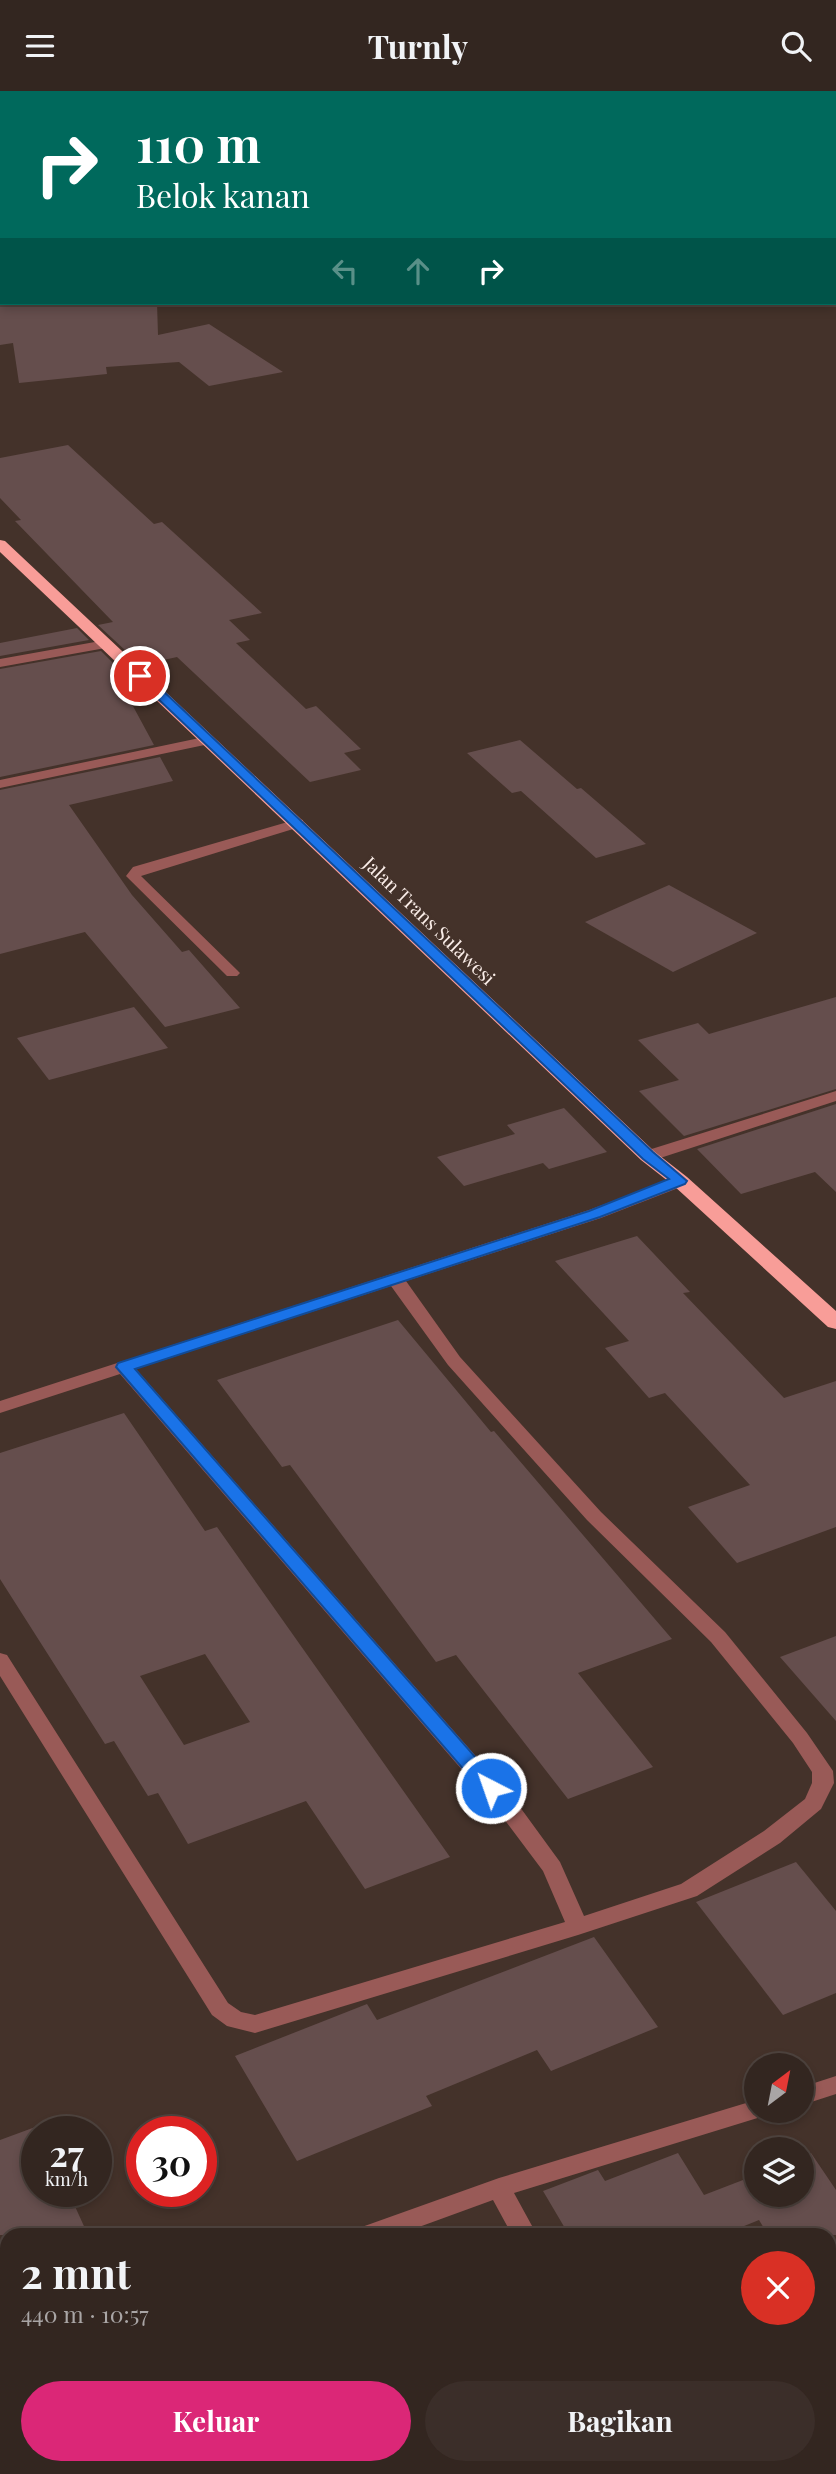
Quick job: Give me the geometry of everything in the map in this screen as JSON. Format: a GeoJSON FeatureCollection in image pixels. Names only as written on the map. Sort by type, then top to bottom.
{"type":"FeatureCollection","features":[{"type":"Feature","properties":{"kind":"highway","name":"Jalan Trans Sulawesi"},"geometry":{"type":"LineString","coordinates":[[0,544],[648,1156],[680,1181],[836,1322]]}},
{"type":"Feature","properties":{"kind":"street"},"geometry":{"type":"LineString","coordinates":[[0,663],[106,644]]}},
{"type":"Feature","properties":{"kind":"street"},"geometry":{"type":"LineString","coordinates":[[0,784],[209,740]]}},
{"type":"Feature","properties":{"kind":"street"},"geometry":{"type":"LineString","coordinates":[[232,973],[133,876],[138,870],[298,823]]}},
{"type":"Feature","properties":{"kind":"street"},"geometry":{"type":"LineString","coordinates":[[648,1156],[836,1096]]}},
{"type":"Feature","properties":{"kind":"street"},"geometry":{"type":"LineString","coordinates":[[0,1407],[397,1280],[595,1214],[680,1181]]}},
{"type":"Feature","properties":{"kind":"street"},"geometry":{"type":"LineString","coordinates":[[0,1660],[220,2008],[235,2020],[255,2024],[578,1927],[689,1890],[772,1837],[813,1804],[823,1783],[822,1771],[800,1738],[718,1637],[594,1516],[454,1361],[397,1280]]}},
{"type":"Feature","properties":{"kind":"street"},"geometry":{"type":"LineString","coordinates":[[124,1367],[509,1809],[552,1868],[578,1927]]}},
{"type":"Feature","properties":{"kind":"street"},"geometry":{"type":"LineString","coordinates":[[814,2092],[836,2085]]}},
{"type":"Feature","properties":{"kind":"street"},"geometry":{"type":"LineString","coordinates":[[388,2228],[499,2188],[744,2113]]}},
{"type":"Feature","properties":{"kind":"street"},"geometry":{"type":"LineString","coordinates":[[499,2188],[521,2228]]}},
{"type":"Feature","properties":{"kind":"building"},"geometry":{"type":"Polygon","coordinates":[[[0,305],[157,305],[158,335],[209,324],[283,372],[209,386],[179,362],[106,367],[107,374],[19,383],[13,343],[0,345],[0,305]]]}},
{"type":"Feature","properties":{"kind":"building"},"geometry":{"type":"Polygon","coordinates":[[[68,445],[154,524],[162,522],[262,613],[229,620],[250,640],[236,643],[306,709],[316,706],[361,749],[344,753],[361,770],[310,782],[177,657],[141,665],[98,625],[113,622],[15,521],[21,520],[0,498],[0,458],[68,445]]]}},
{"type":"Feature","properties":{"kind":"building"},"geometry":{"type":"Polygon","coordinates":[[[77,628],[89,640],[0,656],[0,643],[77,628]]]}},
{"type":"Feature","properties":{"kind":"building"},"geometry":{"type":"Polygon","coordinates":[[[101,651],[120,670],[114,671],[154,745],[0,777],[0,669],[101,651]]]}},
{"type":"Feature","properties":{"kind":"building"},"geometry":{"type":"Polygon","coordinates":[[[520,740],[646,844],[596,858],[521,791],[512,793],[467,753],[520,740]]]}},
{"type":"Feature","properties":{"kind":"building"},"geometry":{"type":"Polygon","coordinates":[[[160,757],[173,781],[69,805],[132,895],[182,952],[189,950],[240,1008],[165,1027],[85,932],[0,954],[0,790],[160,757]]]}},
{"type":"Feature","properties":{"kind":"building"},"geometry":{"type":"Polygon","coordinates":[[[669,885],[757,933],[673,972],[585,922],[669,885]]]}},
{"type":"Feature","properties":{"kind":"building"},"geometry":{"type":"Polygon","coordinates":[[[836,997],[836,1089],[684,1136],[639,1091],[679,1080],[638,1040],[698,1023],[709,1034],[836,997]]]}},
{"type":"Feature","properties":{"kind":"building"},"geometry":{"type":"Polygon","coordinates":[[[134,1007],[168,1048],[49,1080],[17,1038],[134,1007]]]}},
{"type":"Feature","properties":{"kind":"building"},"geometry":{"type":"Polygon","coordinates":[[[836,1104],[836,1192],[815,1172],[741,1194],[697,1149],[836,1104]]]}},
{"type":"Feature","properties":{"kind":"building"},"geometry":{"type":"Polygon","coordinates":[[[564,1108],[607,1152],[549,1169],[543,1163],[464,1186],[437,1157],[515,1134],[507,1125],[564,1108]]]}},
{"type":"Feature","properties":{"kind":"building"},"geometry":{"type":"Polygon","coordinates":[[[637,1236],[690,1292],[683,1293],[784,1398],[836,1381],[836,1527],[737,1563],[688,1507],[750,1485],[665,1393],[649,1398],[605,1348],[629,1341],[555,1261],[637,1236]]]}},
{"type":"Feature","properties":{"kind":"building"},"geometry":{"type":"Polygon","coordinates":[[[398,1320],[491,1432],[494,1431],[672,1639],[578,1673],[653,1767],[568,1799],[456,1655],[436,1662],[290,1465],[282,1467],[217,1380],[398,1320]]]}},
{"type":"Feature","properties":{"kind":"building"},"geometry":{"type":"Polygon","coordinates":[[[124,1413],[205,1531],[217,1527],[450,1857],[365,1889],[306,1801],[188,1844],[158,1793],[148,1796],[114,1741],[105,1744],[0,1579],[0,1453],[124,1413]],[[205,1654],[140,1676],[184,1745],[250,1722],[205,1654]]]}},
{"type":"Feature","properties":{"kind":"building"},"geometry":{"type":"Polygon","coordinates":[[[836,1636],[836,1721],[780,1657],[836,1636]]]}},
{"type":"Feature","properties":{"kind":"building"},"geometry":{"type":"Polygon","coordinates":[[[796,1862],[836,1911],[836,1993],[783,2015],[696,1902],[796,1862]]]}},
{"type":"Feature","properties":{"kind":"building"},"geometry":{"type":"Polygon","coordinates":[[[594,1937],[658,2027],[551,2071],[537,2050],[426,2096],[432,2106],[297,2161],[235,2056],[367,2004],[377,2020],[594,1937]]]}},
{"type":"Feature","properties":{"kind":"building"},"geometry":{"type":"Polygon","coordinates":[[[21,2132],[21,2207],[75,2207],[85,2228],[0,2228],[0,2140],[21,2132]]]}},
{"type":"Feature","properties":{"kind":"building"},"geometry":{"type":"Polygon","coordinates":[[[678,2153],[704,2195],[744,2180],[744,2207],[814,2207],[814,2157],[836,2190],[836,2228],[764,2228],[759,2220],[739,2228],[565,2228],[543,2191],[598,2170],[605,2181],[678,2153]]]}},
{"type":"Feature","properties":{"kind":"route"},"geometry":{"type":"LineString","coordinates":[[140,676],[648,1156],[680,1181],[595,1214],[124,1367],[491,1788]]}}]}
